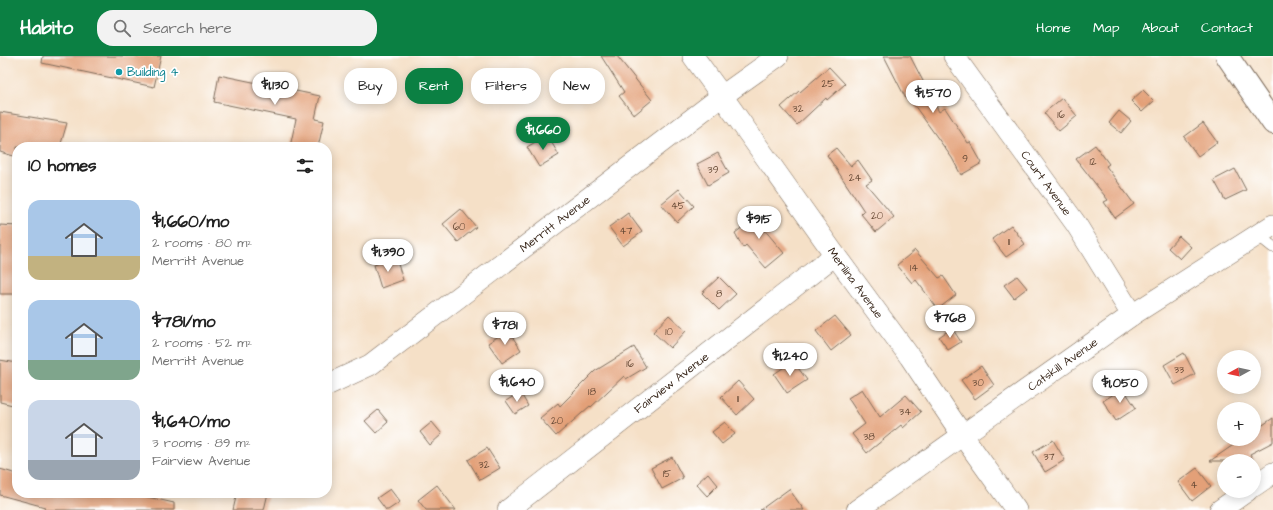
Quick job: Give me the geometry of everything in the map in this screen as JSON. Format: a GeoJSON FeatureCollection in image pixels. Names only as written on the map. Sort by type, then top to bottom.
{"type":"FeatureCollection","features":[{"type":"Feature","properties":{"kind":"street","name":"Merilina Avenue"},"geometry":{"type":"LineString","coordinates":[[693,56],[835,256],[912,360],[963,436],[1016,510]]}},
{"type":"Feature","properties":{"kind":"street","name":"Merritt Avenue"},"geometry":{"type":"LineString","coordinates":[[332,383],[370,365],[722,96],[778,56]]}},
{"type":"Feature","properties":{"kind":"street","name":"Court Avenue"},"geometry":{"type":"LineString","coordinates":[[954,56],[1076,224],[1132,315]]}},
{"type":"Feature","properties":{"kind":"street"},"geometry":{"type":"LineString","coordinates":[[1236,64],[1273,123]]}},
{"type":"Feature","properties":{"kind":"street","name":"Catskill Avenue"},"geometry":{"type":"LineString","coordinates":[[857,510],[1132,315],[1268,236]]}},
{"type":"Feature","properties":{"kind":"street","name":"Fairview Avenue"},"geometry":{"type":"LineString","coordinates":[[508,510],[835,256]]}},
{"type":"Feature","properties":{"kind":"street"},"geometry":{"type":"LineString","coordinates":[[1261,481],[1273,473]]}},
{"type":"Feature","properties":{"kind":"street"},"geometry":{"type":"LineString","coordinates":[[1220,510],[1237,498]]}},
{"type":"Feature","properties":{"kind":"building","name":"Building 4"},"geometry":{"type":"Polygon","coordinates":[[[43,56],[161,56],[154,87],[42,63],[43,56]]]}},
{"type":"Feature","properties":{"kind":"building"},"geometry":{"type":"Polygon","coordinates":[[[601,56],[617,56],[652,100],[634,115],[619,96],[624,92],[601,56]]]}},
{"type":"Feature","properties":{"kind":"building"},"geometry":{"type":"Polygon","coordinates":[[[884,56],[910,56],[939,112],[945,108],[968,143],[970,142],[982,163],[961,175],[952,158],[909,98],[906,99],[884,56]]]}},
{"type":"Feature","properties":{"kind":"building"},"geometry":{"type":"Polygon","coordinates":[[[829,67],[845,84],[827,100],[826,98],[797,125],[781,107],[829,67]]]}},
{"type":"Feature","properties":{"kind":"building"},"geometry":{"type":"Polygon","coordinates":[[[219,75],[320,96],[315,119],[324,121],[319,142],[291,142],[296,119],[214,102],[219,75]]]}},
{"type":"Feature","properties":{"kind":"building"},"geometry":{"type":"Polygon","coordinates":[[[1143,90],[1154,101],[1142,112],[1131,101],[1143,90]]]}},
{"type":"Feature","properties":{"kind":"building"},"geometry":{"type":"Polygon","coordinates":[[[1062,98],[1077,116],[1059,131],[1044,113],[1062,98]]]}},
{"type":"Feature","properties":{"kind":"building"},"geometry":{"type":"Polygon","coordinates":[[[1119,111],[1131,121],[1121,133],[1109,123],[1119,111]]]}},
{"type":"Feature","properties":{"kind":"building"},"geometry":{"type":"Polygon","coordinates":[[[0,112],[67,123],[61,142],[12,142],[12,156],[0,152],[0,112]]]}},
{"type":"Feature","properties":{"kind":"building"},"geometry":{"type":"Polygon","coordinates":[[[1203,123],[1217,142],[1198,156],[1184,137],[1203,123]]]}},
{"type":"Feature","properties":{"kind":"building"},"geometry":{"type":"Polygon","coordinates":[[[547,135],[559,155],[539,167],[527,147],[547,135]]]}},
{"type":"Feature","properties":{"kind":"building"},"geometry":{"type":"Polygon","coordinates":[[[1095,145],[1109,164],[1106,166],[1134,204],[1115,218],[1104,202],[1108,200],[1076,159],[1095,145]]]}},
{"type":"Feature","properties":{"kind":"building"},"geometry":{"type":"Polygon","coordinates":[[[836,148],[851,166],[858,160],[872,180],[866,184],[894,217],[876,232],[861,214],[864,211],[827,155],[836,148]]]}},
{"type":"Feature","properties":{"kind":"building"},"geometry":{"type":"Polygon","coordinates":[[[718,153],[729,173],[708,185],[697,164],[718,153]]]}},
{"type":"Feature","properties":{"kind":"building"},"geometry":{"type":"Polygon","coordinates":[[[1235,169],[1246,190],[1225,200],[1214,180],[1235,169]]]}},
{"type":"Feature","properties":{"kind":"building"},"geometry":{"type":"Polygon","coordinates":[[[679,189],[694,206],[677,222],[661,204],[679,189]]]}},
{"type":"Feature","properties":{"kind":"building"},"geometry":{"type":"Polygon","coordinates":[[[461,209],[476,227],[458,242],[443,224],[461,209]]]}},
{"type":"Feature","properties":{"kind":"building"},"geometry":{"type":"Polygon","coordinates":[[[759,211],[768,225],[763,228],[784,253],[766,268],[746,245],[743,248],[735,233],[748,223],[746,221],[759,211]]]}},
{"type":"Feature","properties":{"kind":"building"},"geometry":{"type":"Polygon","coordinates":[[[628,213],[642,232],[623,246],[609,227],[628,213]]]}},
{"type":"Feature","properties":{"kind":"building"},"geometry":{"type":"Polygon","coordinates":[[[0,225],[12,226],[12,294],[0,294],[0,225]]]}},
{"type":"Feature","properties":{"kind":"building"},"geometry":{"type":"Polygon","coordinates":[[[1011,225],[1025,244],[1006,257],[992,239],[1011,225]]]}},
{"type":"Feature","properties":{"kind":"building"},"geometry":{"type":"Polygon","coordinates":[[[1179,236],[1191,247],[1180,259],[1168,248],[1179,236]]]}},
{"type":"Feature","properties":{"kind":"building"},"geometry":{"type":"Polygon","coordinates":[[[915,250],[939,278],[943,276],[956,295],[938,309],[916,280],[912,283],[897,265],[915,250]]]}},
{"type":"Feature","properties":{"kind":"building"},"geometry":{"type":"Polygon","coordinates":[[[396,258],[403,280],[381,288],[374,265],[396,258]]]}},
{"type":"Feature","properties":{"kind":"building"},"geometry":{"type":"Polygon","coordinates":[[[1017,276],[1027,288],[1014,298],[1004,285],[1017,276]]]}},
{"type":"Feature","properties":{"kind":"building"},"geometry":{"type":"Polygon","coordinates":[[[719,277],[736,294],[719,310],[702,293],[719,277]]]}},
{"type":"Feature","properties":{"kind":"building"},"geometry":{"type":"Polygon","coordinates":[[[669,315],[686,331],[670,348],[653,332],[669,315]]]}},
{"type":"Feature","properties":{"kind":"building"},"geometry":{"type":"Polygon","coordinates":[[[835,316],[851,335],[831,351],[816,331],[835,316]]]}},
{"type":"Feature","properties":{"kind":"building"},"geometry":{"type":"Polygon","coordinates":[[[952,328],[961,342],[948,350],[939,337],[952,328]]]}},
{"type":"Feature","properties":{"kind":"building"},"geometry":{"type":"Polygon","coordinates":[[[508,330],[521,350],[502,363],[488,343],[508,330]]]}},
{"type":"Feature","properties":{"kind":"building"},"geometry":{"type":"Polygon","coordinates":[[[634,347],[646,367],[626,379],[624,376],[591,407],[590,406],[556,436],[540,418],[558,403],[560,406],[595,371],[634,347]]]}},
{"type":"Feature","properties":{"kind":"building"},"geometry":{"type":"Polygon","coordinates":[[[1184,353],[1195,374],[1175,385],[1164,365],[1184,353]]]}},
{"type":"Feature","properties":{"kind":"building"},"geometry":{"type":"Polygon","coordinates":[[[0,360],[12,362],[12,405],[0,402],[0,360]]]}},
{"type":"Feature","properties":{"kind":"building"},"geometry":{"type":"Polygon","coordinates":[[[793,361],[807,380],[787,393],[774,374],[793,361]]]}},
{"type":"Feature","properties":{"kind":"building"},"geometry":{"type":"Polygon","coordinates":[[[981,366],[994,385],[975,399],[961,380],[981,366]]]}},
{"type":"Feature","properties":{"kind":"building"},"geometry":{"type":"Polygon","coordinates":[[[738,381],[754,399],[737,415],[721,397],[738,381]]]}},
{"type":"Feature","properties":{"kind":"building"},"geometry":{"type":"Polygon","coordinates":[[[1123,388],[1136,408],[1116,421],[1103,401],[1123,388]]]}},
{"type":"Feature","properties":{"kind":"building"},"geometry":{"type":"Polygon","coordinates":[[[862,389],[880,417],[906,395],[921,412],[903,428],[901,425],[867,453],[852,434],[865,424],[848,398],[862,389]]]}},
{"type":"Feature","properties":{"kind":"building"},"geometry":{"type":"Polygon","coordinates":[[[520,392],[528,406],[515,414],[506,401],[520,392]]]}},
{"type":"Feature","properties":{"kind":"building"},"geometry":{"type":"Polygon","coordinates":[[[378,410],[388,422],[376,433],[365,421],[378,410]]]}},
{"type":"Feature","properties":{"kind":"building"},"geometry":{"type":"Polygon","coordinates":[[[1273,418],[1273,442],[1250,454],[1220,454],[1232,446],[1261,446],[1261,426],[1273,418]]]}},
{"type":"Feature","properties":{"kind":"building"},"geometry":{"type":"Polygon","coordinates":[[[432,422],[442,434],[430,445],[420,432],[432,422]]]}},
{"type":"Feature","properties":{"kind":"building"},"geometry":{"type":"Polygon","coordinates":[[[725,422],[735,434],[722,444],[712,432],[725,422]]]}},
{"type":"Feature","properties":{"kind":"building"},"geometry":{"type":"Polygon","coordinates":[[[1053,440],[1065,460],[1045,472],[1033,452],[1053,440]]]}},
{"type":"Feature","properties":{"kind":"building"},"geometry":{"type":"Polygon","coordinates":[[[487,448],[500,468],[480,480],[468,460],[487,448]]]}},
{"type":"Feature","properties":{"kind":"building"},"geometry":{"type":"Polygon","coordinates":[[[1217,456],[1217,461],[1210,461],[1217,456]]]}},
{"type":"Feature","properties":{"kind":"building"},"geometry":{"type":"Polygon","coordinates":[[[672,457],[683,478],[662,489],[651,468],[672,457]]]}},
{"type":"Feature","properties":{"kind":"building"},"geometry":{"type":"Polygon","coordinates":[[[1197,468],[1211,486],[1192,501],[1178,482],[1197,468]]]}},
{"type":"Feature","properties":{"kind":"building"},"geometry":{"type":"Polygon","coordinates":[[[0,469],[12,473],[12,498],[152,498],[174,503],[174,510],[44,510],[45,507],[0,495],[0,469]]]}},
{"type":"Feature","properties":{"kind":"building"},"geometry":{"type":"Polygon","coordinates":[[[708,473],[718,485],[707,496],[696,484],[708,473]]]}},
{"type":"Feature","properties":{"kind":"building"},"geometry":{"type":"Polygon","coordinates":[[[437,485],[456,510],[426,510],[418,500],[437,485]]]}},
{"type":"Feature","properties":{"kind":"building"},"geometry":{"type":"Polygon","coordinates":[[[390,489],[400,502],[386,510],[377,498],[390,489]]]}},
{"type":"Feature","properties":{"kind":"building"},"geometry":{"type":"Polygon","coordinates":[[[789,489],[804,510],[760,510],[789,489]]]}},
{"type":"Feature","properties":{"kind":"building"},"geometry":{"type":"Polygon","coordinates":[[[236,498],[267,498],[264,510],[233,510],[236,498]]]}},
{"type":"Feature","properties":{"kind":"place","name":"Building 4"},"geometry":{"type":"Point","coordinates":[119,72]}}]}
